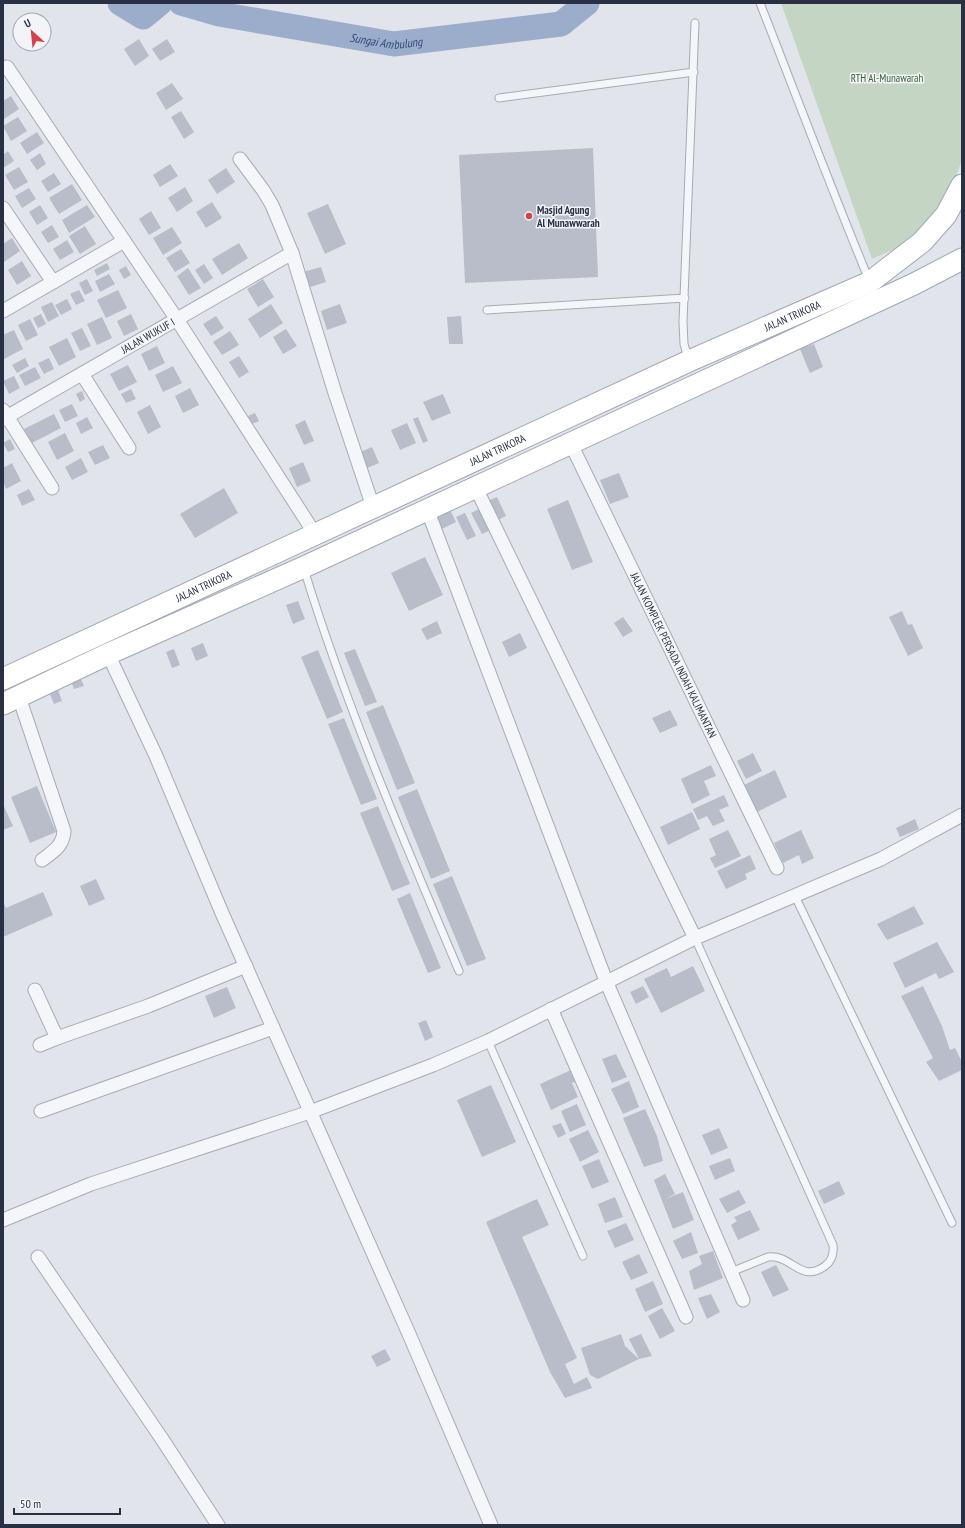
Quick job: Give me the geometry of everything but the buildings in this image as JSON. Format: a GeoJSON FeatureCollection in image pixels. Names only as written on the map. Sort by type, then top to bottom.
{"type":"FeatureCollection","features":[{"type":"Feature","properties":{"kind":"main road","name":"JALAN TRIKORA"},"geometry":{"type":"LineString","coordinates":[[3,679],[689,360],[870,282],[922,242],[946,215],[962,185]]}},
{"type":"Feature","properties":{"kind":"main road","name":"JALAN TRIKORA"},"geometry":{"type":"LineString","coordinates":[[11,700],[108,654],[304,567],[475,486],[914,284],[962,259]]}},
{"type":"Feature","properties":{"kind":"main road"},"geometry":{"type":"LineString","coordinates":[[689,360],[698,383]]}},
{"type":"Feature","properties":{"kind":"main road"},"geometry":{"type":"LineString","coordinates":[[155,608],[165,629]]}},
{"type":"Feature","properties":{"kind":"street"},"geometry":{"type":"LineString","coordinates":[[7,67],[176,318],[316,534]]}},
{"type":"Feature","properties":{"kind":"street"},"geometry":{"type":"LineString","coordinates":[[240,159],[272,204],[292,253],[332,386],[373,507]]}},
{"type":"Feature","properties":{"kind":"street"},"geometry":{"type":"LineString","coordinates":[[3,208],[53,282]]}},
{"type":"Feature","properties":{"kind":"street"},"geometry":{"type":"LineString","coordinates":[[3,311],[124,241]]}},
{"type":"Feature","properties":{"kind":"street","name":"JALAN WUKUF I"},"geometry":{"type":"LineString","coordinates":[[4,415],[82,374],[176,318],[292,253]]}},
{"type":"Feature","properties":{"kind":"street"},"geometry":{"type":"LineString","coordinates":[[82,374],[129,448]]}},
{"type":"Feature","properties":{"kind":"street"},"geometry":{"type":"LineString","coordinates":[[4,415],[52,488]]}},
{"type":"Feature","properties":{"kind":"street","name":"JALAN KOMPLEK PERSADA INDAH KALIMANTAN"},"geometry":{"type":"LineString","coordinates":[[570,442],[777,868]]}},
{"type":"Feature","properties":{"kind":"street"},"geometry":{"type":"LineString","coordinates":[[475,486],[695,938]]}},
{"type":"Feature","properties":{"kind":"street"},"geometry":{"type":"LineString","coordinates":[[427,509],[606,981],[743,1300]]}},
{"type":"Feature","properties":{"kind":"street"},"geometry":{"type":"LineString","coordinates":[[108,654],[156,756],[273,1028],[412,1341],[491,1525]]}},
{"type":"Feature","properties":{"kind":"street"},"geometry":{"type":"LineString","coordinates":[[11,700],[64,831],[64,841],[59,847],[42,860]]}},
{"type":"Feature","properties":{"kind":"street"},"geometry":{"type":"LineString","coordinates":[[3,1220],[91,1184],[310,1112],[433,1065],[488,1041],[695,938],[881,859],[962,815]]}},
{"type":"Feature","properties":{"kind":"street"},"geometry":{"type":"LineString","coordinates":[[40,1045],[148,1006],[246,966]]}},
{"type":"Feature","properties":{"kind":"street"},"geometry":{"type":"LineString","coordinates":[[35,990],[57,1038]]}},
{"type":"Feature","properties":{"kind":"street"},"geometry":{"type":"LineString","coordinates":[[551,1009],[686,1317]]}},
{"type":"Feature","properties":{"kind":"street"},"geometry":{"type":"LineString","coordinates":[[41,1111],[273,1028]]}},
{"type":"Feature","properties":{"kind":"street"},"geometry":{"type":"LineString","coordinates":[[38,1257],[162,1439],[218,1525]]}},
{"type":"Feature","properties":{"kind":"lane"},"geometry":{"type":"LineString","coordinates":[[760,3],[806,118],[840,211],[870,282]]}},
{"type":"Feature","properties":{"kind":"lane"},"geometry":{"type":"LineString","coordinates":[[689,360],[684,344],[682,322],[685,298],[695,23]]}},
{"type":"Feature","properties":{"kind":"lane"},"geometry":{"type":"LineString","coordinates":[[499,98],[694,72]]}},
{"type":"Feature","properties":{"kind":"lane"},"geometry":{"type":"LineString","coordinates":[[487,310],[685,298]]}},
{"type":"Feature","properties":{"kind":"lane"},"geometry":{"type":"LineString","coordinates":[[304,567],[321,626],[402,836],[459,971]]}},
{"type":"Feature","properties":{"kind":"lane"},"geometry":{"type":"LineString","coordinates":[[795,896],[952,1223]]}},
{"type":"Feature","properties":{"kind":"lane"},"geometry":{"type":"LineString","coordinates":[[695,938],[833,1245],[834,1252],[828,1264],[820,1270],[811,1272],[803,1271],[782,1258],[774,1256],[731,1272]]}},
{"type":"Feature","properties":{"kind":"lane"},"geometry":{"type":"LineString","coordinates":[[488,1041],[583,1256]]}},
{"type":"Feature","properties":{"kind":"green space","name":"RTH Al-Munawarah"},"geometry":{"type":"Polygon","coordinates":[[[781,3],[962,3],[962,160],[951,190],[927,222],[901,246],[872,259],[781,3]]]}},
{"type":"Feature","properties":{"kind":"waterway","name":"Sungai Ambulung"},"geometry":{"type":"LineString","coordinates":[[120,3],[143,17],[160,3]]}},
{"type":"Feature","properties":{"kind":"waterway","name":"Sungai Ambulung"},"geometry":{"type":"LineString","coordinates":[[181,3],[219,14],[394,44],[561,24],[587,3]]}},
{"type":"Feature","properties":{"kind":"place","name":"Masjid Agung Al Munawwarah"},"geometry":{"type":"Point","coordinates":[529,216]}}]}
